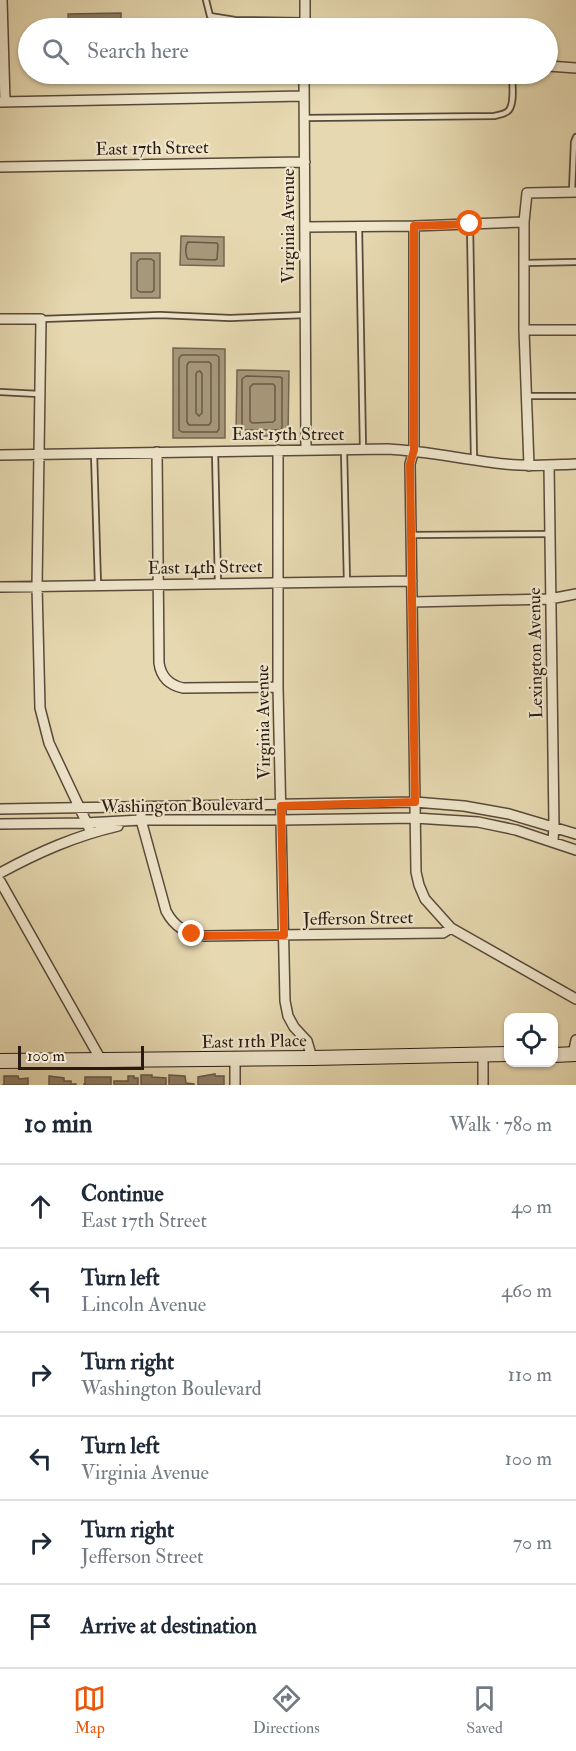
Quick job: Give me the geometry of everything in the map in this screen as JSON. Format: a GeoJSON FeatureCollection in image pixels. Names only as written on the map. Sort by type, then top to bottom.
{"type":"FeatureCollection","features":[{"type":"Feature","properties":{"kind":"street"},"geometry":{"type":"LineString","coordinates":[[2,0],[2,102],[303,96]]}},
{"type":"Feature","properties":{"kind":"street"},"geometry":{"type":"LineString","coordinates":[[305,0],[305,18]]}},
{"type":"Feature","properties":{"kind":"street"},"geometry":{"type":"LineString","coordinates":[[558,67],[576,68]]}},
{"type":"Feature","properties":{"kind":"street","name":"Virginia Avenue"},"geometry":{"type":"LineString","coordinates":[[304,84],[306,450]]}},
{"type":"Feature","properties":{"kind":"street","name":"East 17th Street"},"geometry":{"type":"LineString","coordinates":[[0,167],[305,162]]}},
{"type":"Feature","properties":{"kind":"street"},"geometry":{"type":"LineString","coordinates":[[529,466],[524,330],[526,193],[574,192]]}},
{"type":"Feature","properties":{"kind":"street"},"geometry":{"type":"LineString","coordinates":[[305,227],[524,222]]}},
{"type":"Feature","properties":{"kind":"street"},"geometry":{"type":"LineString","coordinates":[[414,226],[414,450],[410,464],[416,872],[425,899],[451,928],[576,999]]}},
{"type":"Feature","properties":{"kind":"street"},"geometry":{"type":"LineString","coordinates":[[0,319],[41,319],[37,586],[40,708],[49,743],[91,832]]}},
{"type":"Feature","properties":{"kind":"street"},"geometry":{"type":"LineString","coordinates":[[524,330],[576,330]]}},
{"type":"Feature","properties":{"kind":"street","name":"East 15th Street"},"geometry":{"type":"LineString","coordinates":[[0,455],[363,449],[414,450],[529,466],[576,464]]}},
{"type":"Feature","properties":{"kind":"street","name":"Virginia Avenue"},"geometry":{"type":"LineString","coordinates":[[278,450],[278,687],[285,1001],[294,1027],[307,1041],[312,1058]]}},
{"type":"Feature","properties":{"kind":"street"},"geometry":{"type":"LineString","coordinates":[[158,452],[159,663],[162,676],[177,687],[183,688],[278,687]]}},
{"type":"Feature","properties":{"kind":"street","name":"Lexington Avenue"},"geometry":{"type":"LineString","coordinates":[[549,465],[553,841]]}},
{"type":"Feature","properties":{"kind":"street","name":"East 14th Street"},"geometry":{"type":"LineString","coordinates":[[0,587],[412,581]]}},
{"type":"Feature","properties":{"kind":"street"},"geometry":{"type":"LineString","coordinates":[[412,602],[550,599],[576,594]]}},
{"type":"Feature","properties":{"kind":"street","name":"Washington Boulevard"},"geometry":{"type":"LineString","coordinates":[[0,809],[415,802],[464,806],[509,814],[576,834]]}},
{"type":"Feature","properties":{"kind":"street","name":"Jefferson Street"},"geometry":{"type":"LineString","coordinates":[[143,807],[141,820],[166,911],[171,921],[192,934],[204,936],[443,933],[451,928]]}},
{"type":"Feature","properties":{"kind":"street","name":"Washington Boulevard"},"geometry":{"type":"LineString","coordinates":[[0,824],[141,820],[415,818],[478,822],[516,830],[576,849]]}},
{"type":"Feature","properties":{"kind":"street"},"geometry":{"type":"LineString","coordinates":[[0,873],[39,853],[91,832],[141,820]]}},
{"type":"Feature","properties":{"kind":"street"},"geometry":{"type":"LineString","coordinates":[[0,881],[101,1060]]}},
{"type":"Feature","properties":{"kind":"street"},"geometry":{"type":"LineString","coordinates":[[558,1055],[574,1055],[576,1040]]}},
{"type":"Feature","properties":{"kind":"street"},"geometry":{"type":"LineString","coordinates":[[483,1054],[483,1085]]}},
{"type":"Feature","properties":{"kind":"street","name":"East 11th Place"},"geometry":{"type":"LineString","coordinates":[[0,1061],[504,1054]]}},
{"type":"Feature","properties":{"kind":"street"},"geometry":{"type":"LineString","coordinates":[[235,1059],[235,1085]]}},
{"type":"Feature","properties":{"kind":"lane"},"geometry":{"type":"LineString","coordinates":[[206,0],[210,16],[222,18]]}},
{"type":"Feature","properties":{"kind":"lane"},"geometry":{"type":"LineString","coordinates":[[303,118],[494,116],[509,110],[512,103],[512,84]]}},
{"type":"Feature","properties":{"kind":"lane"},"geometry":{"type":"LineString","coordinates":[[574,192],[574,142],[576,137]]}},
{"type":"Feature","properties":{"kind":"lane"},"geometry":{"type":"LineString","coordinates":[[470,224],[474,459]]}},
{"type":"Feature","properties":{"kind":"lane"},"geometry":{"type":"LineString","coordinates":[[359,226],[363,449]]}},
{"type":"Feature","properties":{"kind":"lane"},"geometry":{"type":"LineString","coordinates":[[524,263],[576,262]]}},
{"type":"Feature","properties":{"kind":"lane"},"geometry":{"type":"LineString","coordinates":[[41,319],[160,315],[230,318],[305,315]]}},
{"type":"Feature","properties":{"kind":"lane"},"geometry":{"type":"LineString","coordinates":[[0,392],[39,394]]}},
{"type":"Feature","properties":{"kind":"lane"},"geometry":{"type":"LineString","coordinates":[[526,396],[576,396]]}},
{"type":"Feature","properties":{"kind":"lane"},"geometry":{"type":"LineString","coordinates":[[344,450],[347,582]]}},
{"type":"Feature","properties":{"kind":"lane"},"geometry":{"type":"LineString","coordinates":[[215,451],[218,583]]}},
{"type":"Feature","properties":{"kind":"lane"},"geometry":{"type":"LineString","coordinates":[[94,453],[98,585]]}},
{"type":"Feature","properties":{"kind":"lane"},"geometry":{"type":"LineString","coordinates":[[411,535],[550,534]]}},
{"type":"Feature","properties":{"kind":"water"},"geometry":{"type":"Polygon","coordinates":[[[181,236],[224,237],[224,266],[180,265],[181,236]]]}},
{"type":"Feature","properties":{"kind":"water"},"geometry":{"type":"Polygon","coordinates":[[[131,253],[160,253],[160,298],[131,298],[131,253]]]}},
{"type":"Feature","properties":{"kind":"water"},"geometry":{"type":"Polygon","coordinates":[[[173,348],[225,349],[225,438],[173,438],[173,348]]]}},
{"type":"Feature","properties":{"kind":"water"},"geometry":{"type":"Polygon","coordinates":[[[237,370],[289,371],[288,436],[236,436],[237,370]]]}},
{"type":"Feature","properties":{"kind":"building"},"geometry":{"type":"Polygon","coordinates":[[[121,13],[121,18],[68,18],[68,14],[121,13]]]}},
{"type":"Feature","properties":{"kind":"building"},"geometry":{"type":"Polygon","coordinates":[[[215,1074],[215,1076],[224,1076],[224,1085],[198,1085],[198,1077],[215,1074]]]}},
{"type":"Feature","properties":{"kind":"building"},"geometry":{"type":"Polygon","coordinates":[[[141,1075],[166,1078],[166,1085],[141,1085],[141,1075]]]}},
{"type":"Feature","properties":{"kind":"building"},"geometry":{"type":"Polygon","coordinates":[[[169,1075],[185,1076],[186,1083],[194,1085],[169,1085],[169,1075]]]}},
{"type":"Feature","properties":{"kind":"building"},"geometry":{"type":"Polygon","coordinates":[[[4,1076],[28,1078],[28,1085],[4,1085],[4,1076]]]}},
{"type":"Feature","properties":{"kind":"building"},"geometry":{"type":"Polygon","coordinates":[[[49,1076],[64,1078],[64,1081],[71,1081],[71,1084],[76,1085],[49,1085],[49,1076]]]}},
{"type":"Feature","properties":{"kind":"building"},"geometry":{"type":"Polygon","coordinates":[[[128,1076],[138,1078],[138,1085],[114,1085],[114,1081],[128,1081],[128,1076]]]}},
{"type":"Feature","properties":{"kind":"building"},"geometry":{"type":"Polygon","coordinates":[[[85,1077],[111,1077],[111,1085],[84,1085],[85,1077]]]}},
{"type":"Feature","properties":{"kind":"route"},"geometry":{"type":"LineString","coordinates":[[192,934],[204,936],[284,935],[281,806],[415,802],[410,464],[414,450],[414,226],[470,224]]}}]}
